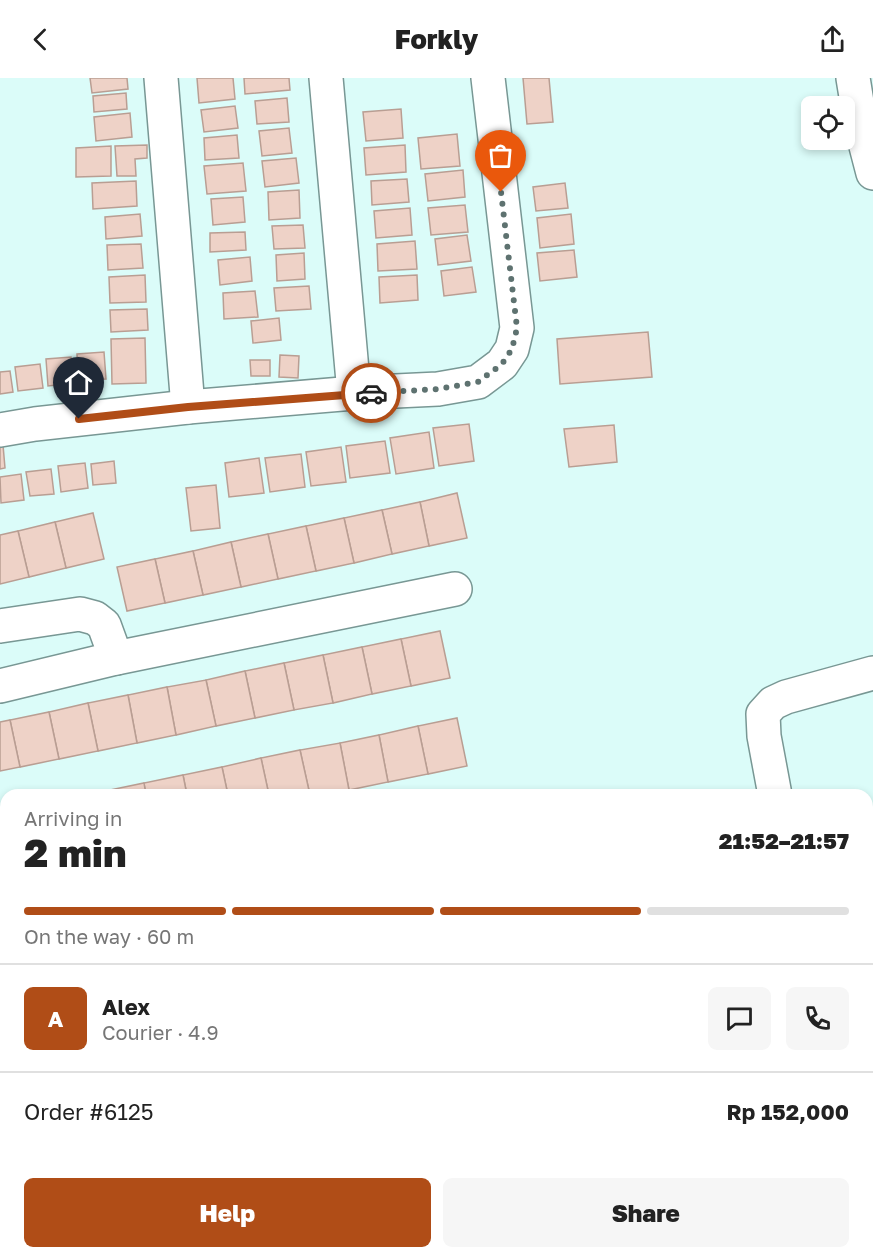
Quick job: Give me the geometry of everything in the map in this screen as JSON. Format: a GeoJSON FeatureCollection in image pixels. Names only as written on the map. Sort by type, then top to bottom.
{"type":"FeatureCollection","features":[{"type":"Feature","properties":{"kind":"street"},"geometry":{"type":"LineString","coordinates":[[161,78],[188,407]]}},
{"type":"Feature","properties":{"kind":"street"},"geometry":{"type":"LineString","coordinates":[[326,78],[354,393]]}},
{"type":"Feature","properties":{"kind":"street"},"geometry":{"type":"LineString","coordinates":[[0,430],[188,407],[354,393],[438,389],[478,382],[502,364],[512,349],[517,328],[488,78]]}},
{"type":"Feature","properties":{"kind":"street"},"geometry":{"type":"LineString","coordinates":[[853,78],[861,127],[873,173]]}},
{"type":"Feature","properties":{"kind":"street"},"geometry":{"type":"LineString","coordinates":[[0,686],[116,658],[455,590]]}},
{"type":"Feature","properties":{"kind":"street"},"geometry":{"type":"LineString","coordinates":[[0,626],[80,614],[95,618],[104,625],[116,658]]}},
{"type":"Feature","properties":{"kind":"street"},"geometry":{"type":"LineString","coordinates":[[774,789],[764,736],[763,714],[773,703],[786,697],[873,673]]}},
{"type":"Feature","properties":{"kind":"building"},"geometry":{"type":"Polygon","coordinates":[[[90,78],[127,78],[128,89],[92,93],[90,78]]]}},
{"type":"Feature","properties":{"kind":"building"},"geometry":{"type":"Polygon","coordinates":[[[197,78],[233,78],[235,99],[199,103],[197,78]]]}},
{"type":"Feature","properties":{"kind":"building"},"geometry":{"type":"Polygon","coordinates":[[[244,78],[289,78],[290,90],[245,94],[244,78]]]}},
{"type":"Feature","properties":{"kind":"building"},"geometry":{"type":"Polygon","coordinates":[[[523,78],[549,78],[553,122],[527,124],[523,78]]]}},
{"type":"Feature","properties":{"kind":"building"},"geometry":{"type":"Polygon","coordinates":[[[126,93],[127,109],[94,112],[93,96],[126,93]]]}},
{"type":"Feature","properties":{"kind":"building"},"geometry":{"type":"Polygon","coordinates":[[[287,98],[289,122],[257,124],[255,101],[287,98]]]}},
{"type":"Feature","properties":{"kind":"building"},"geometry":{"type":"Polygon","coordinates":[[[235,106],[238,128],[204,132],[201,110],[235,106]]]}},
{"type":"Feature","properties":{"kind":"building"},"geometry":{"type":"Polygon","coordinates":[[[401,109],[403,138],[366,141],[363,112],[401,109]]]}},
{"type":"Feature","properties":{"kind":"building"},"geometry":{"type":"Polygon","coordinates":[[[130,113],[132,137],[96,141],[94,117],[130,113]]]}},
{"type":"Feature","properties":{"kind":"building"},"geometry":{"type":"Polygon","coordinates":[[[289,128],[292,153],[262,156],[259,131],[289,128]]]}},
{"type":"Feature","properties":{"kind":"building"},"geometry":{"type":"Polygon","coordinates":[[[457,134],[460,166],[421,169],[418,138],[457,134]]]}},
{"type":"Feature","properties":{"kind":"building"},"geometry":{"type":"Polygon","coordinates":[[[237,135],[239,158],[205,160],[204,138],[237,135]]]}},
{"type":"Feature","properties":{"kind":"building"},"geometry":{"type":"Polygon","coordinates":[[[147,145],[147,158],[135,159],[136,176],[117,176],[115,146],[147,145]]]}},
{"type":"Feature","properties":{"kind":"building"},"geometry":{"type":"Polygon","coordinates":[[[405,145],[406,172],[366,175],[364,148],[405,145]]]}},
{"type":"Feature","properties":{"kind":"building"},"geometry":{"type":"Polygon","coordinates":[[[111,146],[111,176],[76,177],[76,148],[111,146]]]}},
{"type":"Feature","properties":{"kind":"building"},"geometry":{"type":"Polygon","coordinates":[[[296,158],[299,183],[265,187],[262,161],[296,158]]]}},
{"type":"Feature","properties":{"kind":"building"},"geometry":{"type":"Polygon","coordinates":[[[243,163],[246,191],[207,194],[204,166],[243,163]]]}},
{"type":"Feature","properties":{"kind":"building"},"geometry":{"type":"Polygon","coordinates":[[[463,170],[465,197],[428,201],[425,174],[463,170]]]}},
{"type":"Feature","properties":{"kind":"building"},"geometry":{"type":"Polygon","coordinates":[[[407,179],[409,202],[372,205],[371,181],[407,179]]]}},
{"type":"Feature","properties":{"kind":"building"},"geometry":{"type":"Polygon","coordinates":[[[136,181],[137,206],[93,209],[92,183],[136,181]]]}},
{"type":"Feature","properties":{"kind":"building"},"geometry":{"type":"Polygon","coordinates":[[[565,183],[568,208],[536,211],[533,187],[565,183]]]}},
{"type":"Feature","properties":{"kind":"building"},"geometry":{"type":"Polygon","coordinates":[[[299,190],[300,218],[269,220],[268,192],[299,190]]]}},
{"type":"Feature","properties":{"kind":"building"},"geometry":{"type":"Polygon","coordinates":[[[243,197],[245,222],[213,225],[211,199],[243,197]]]}},
{"type":"Feature","properties":{"kind":"building"},"geometry":{"type":"Polygon","coordinates":[[[465,205],[468,232],[431,235],[428,208],[465,205]]]}},
{"type":"Feature","properties":{"kind":"building"},"geometry":{"type":"Polygon","coordinates":[[[410,208],[412,235],[376,238],[374,211],[410,208]]]}},
{"type":"Feature","properties":{"kind":"building"},"geometry":{"type":"Polygon","coordinates":[[[140,214],[142,236],[106,239],[105,217],[140,214]]]}},
{"type":"Feature","properties":{"kind":"building"},"geometry":{"type":"Polygon","coordinates":[[[571,214],[574,244],[540,248],[537,218],[571,214]]]}},
{"type":"Feature","properties":{"kind":"building"},"geometry":{"type":"Polygon","coordinates":[[[303,225],[305,248],[274,249],[272,226],[303,225]]]}},
{"type":"Feature","properties":{"kind":"building"},"geometry":{"type":"Polygon","coordinates":[[[245,232],[246,250],[210,252],[210,233],[245,232]]]}},
{"type":"Feature","properties":{"kind":"building"},"geometry":{"type":"Polygon","coordinates":[[[467,235],[471,261],[438,265],[435,239],[467,235]]]}},
{"type":"Feature","properties":{"kind":"building"},"geometry":{"type":"Polygon","coordinates":[[[415,241],[417,269],[378,271],[377,244],[415,241]]]}},
{"type":"Feature","properties":{"kind":"building"},"geometry":{"type":"Polygon","coordinates":[[[141,244],[143,268],[108,270],[107,245],[141,244]]]}},
{"type":"Feature","properties":{"kind":"building"},"geometry":{"type":"Polygon","coordinates":[[[574,250],[577,277],[540,281],[537,253],[574,250]]]}},
{"type":"Feature","properties":{"kind":"building"},"geometry":{"type":"Polygon","coordinates":[[[304,253],[305,279],[277,281],[276,255],[304,253]]]}},
{"type":"Feature","properties":{"kind":"building"},"geometry":{"type":"Polygon","coordinates":[[[250,257],[252,281],[220,285],[218,260],[250,257]]]}},
{"type":"Feature","properties":{"kind":"building"},"geometry":{"type":"Polygon","coordinates":[[[472,267],[476,292],[444,296],[441,271],[472,267]]]}},
{"type":"Feature","properties":{"kind":"building"},"geometry":{"type":"Polygon","coordinates":[[[145,275],[146,302],[110,303],[109,277],[145,275]]]}},
{"type":"Feature","properties":{"kind":"building"},"geometry":{"type":"Polygon","coordinates":[[[417,275],[418,300],[380,303],[379,277],[417,275]]]}},
{"type":"Feature","properties":{"kind":"building"},"geometry":{"type":"Polygon","coordinates":[[[309,286],[311,309],[276,311],[274,288],[309,286]]]}},
{"type":"Feature","properties":{"kind":"building"},"geometry":{"type":"Polygon","coordinates":[[[255,291],[258,317],[224,319],[223,293],[255,291]]]}},
{"type":"Feature","properties":{"kind":"building"},"geometry":{"type":"Polygon","coordinates":[[[147,309],[148,330],[111,332],[110,310],[147,309]]]}},
{"type":"Feature","properties":{"kind":"building"},"geometry":{"type":"Polygon","coordinates":[[[279,318],[281,340],[253,343],[251,321],[279,318]]]}},
{"type":"Feature","properties":{"kind":"building"},"geometry":{"type":"Polygon","coordinates":[[[648,332],[652,377],[560,384],[557,339],[648,332]]]}},
{"type":"Feature","properties":{"kind":"building"},"geometry":{"type":"Polygon","coordinates":[[[145,338],[146,383],[112,384],[111,339],[145,338]]]}},
{"type":"Feature","properties":{"kind":"building"},"geometry":{"type":"Polygon","coordinates":[[[104,352],[106,379],[78,380],[77,354],[104,352]]]}},
{"type":"Feature","properties":{"kind":"building"},"geometry":{"type":"Polygon","coordinates":[[[280,355],[299,356],[298,378],[279,377],[280,355]]]}},
{"type":"Feature","properties":{"kind":"building"},"geometry":{"type":"Polygon","coordinates":[[[71,357],[74,383],[48,386],[46,359],[71,357]]]}},
{"type":"Feature","properties":{"kind":"building"},"geometry":{"type":"Polygon","coordinates":[[[250,360],[270,360],[270,376],[251,376],[250,360]]]}},
{"type":"Feature","properties":{"kind":"building"},"geometry":{"type":"Polygon","coordinates":[[[40,364],[43,388],[18,391],[15,367],[40,364]]]}},
{"type":"Feature","properties":{"kind":"building"},"geometry":{"type":"Polygon","coordinates":[[[10,371],[13,392],[0,394],[0,372],[10,371]]]}},
{"type":"Feature","properties":{"kind":"building"},"geometry":{"type":"Polygon","coordinates":[[[469,424],[474,461],[439,466],[433,428],[469,424]]]}},
{"type":"Feature","properties":{"kind":"building"},"geometry":{"type":"Polygon","coordinates":[[[614,425],[617,462],[569,467],[564,429],[614,425]]]}},
{"type":"Feature","properties":{"kind":"building"},"geometry":{"type":"Polygon","coordinates":[[[429,432],[434,468],[396,474],[390,438],[429,432]]]}},
{"type":"Feature","properties":{"kind":"building"},"geometry":{"type":"Polygon","coordinates":[[[385,441],[390,473],[350,478],[346,446],[385,441]]]}},
{"type":"Feature","properties":{"kind":"building"},"geometry":{"type":"Polygon","coordinates":[[[0,445],[3,445],[5,468],[0,469],[0,445]]]}},
{"type":"Feature","properties":{"kind":"building"},"geometry":{"type":"Polygon","coordinates":[[[341,447],[346,482],[311,486],[306,452],[341,447]]]}},
{"type":"Feature","properties":{"kind":"building"},"geometry":{"type":"Polygon","coordinates":[[[301,454],[305,487],[270,492],[265,458],[301,454]]]}},
{"type":"Feature","properties":{"kind":"building"},"geometry":{"type":"Polygon","coordinates":[[[259,458],[264,493],[229,497],[225,463],[259,458]]]}},
{"type":"Feature","properties":{"kind":"building"},"geometry":{"type":"Polygon","coordinates":[[[114,461],[116,483],[93,485],[91,464],[114,461]]]}},
{"type":"Feature","properties":{"kind":"building"},"geometry":{"type":"Polygon","coordinates":[[[85,463],[88,488],[61,492],[58,466],[85,463]]]}},
{"type":"Feature","properties":{"kind":"building"},"geometry":{"type":"Polygon","coordinates":[[[51,469],[54,494],[30,496],[26,472],[51,469]]]}},
{"type":"Feature","properties":{"kind":"building"},"geometry":{"type":"Polygon","coordinates":[[[21,474],[24,500],[1,503],[0,477],[21,474]]]}},
{"type":"Feature","properties":{"kind":"building"},"geometry":{"type":"Polygon","coordinates":[[[216,485],[220,528],[191,531],[186,488],[216,485]]]}},
{"type":"Feature","properties":{"kind":"building"},"geometry":{"type":"Polygon","coordinates":[[[457,493],[467,538],[429,546],[420,502],[457,493]]]}},
{"type":"Feature","properties":{"kind":"building"},"geometry":{"type":"Polygon","coordinates":[[[420,502],[429,546],[392,554],[382,510],[420,502]]]}},
{"type":"Feature","properties":{"kind":"building"},"geometry":{"type":"Polygon","coordinates":[[[382,510],[392,554],[354,563],[344,518],[382,510]]]}},
{"type":"Feature","properties":{"kind":"building"},"geometry":{"type":"Polygon","coordinates":[[[93,513],[104,559],[66,568],[55,522],[93,513]]]}},
{"type":"Feature","properties":{"kind":"building"},"geometry":{"type":"Polygon","coordinates":[[[344,518],[354,563],[316,571],[306,526],[344,518]]]}},
{"type":"Feature","properties":{"kind":"building"},"geometry":{"type":"Polygon","coordinates":[[[55,522],[66,568],[29,577],[18,531],[55,522]]]}},
{"type":"Feature","properties":{"kind":"building"},"geometry":{"type":"Polygon","coordinates":[[[306,526],[316,571],[278,579],[268,534],[306,526]]]}},
{"type":"Feature","properties":{"kind":"building"},"geometry":{"type":"Polygon","coordinates":[[[18,531],[29,577],[0,584],[0,535],[18,531]]]}},
{"type":"Feature","properties":{"kind":"building"},"geometry":{"type":"Polygon","coordinates":[[[268,534],[278,579],[241,587],[231,542],[268,534]]]}},
{"type":"Feature","properties":{"kind":"building"},"geometry":{"type":"Polygon","coordinates":[[[231,542],[241,587],[203,595],[193,551],[231,542]]]}},
{"type":"Feature","properties":{"kind":"building"},"geometry":{"type":"Polygon","coordinates":[[[193,551],[203,595],[165,603],[155,559],[193,551]]]}},
{"type":"Feature","properties":{"kind":"building"},"geometry":{"type":"Polygon","coordinates":[[[155,559],[165,603],[127,611],[117,567],[155,559]]]}},
{"type":"Feature","properties":{"kind":"building"},"geometry":{"type":"Polygon","coordinates":[[[440,631],[450,678],[411,686],[401,639],[440,631]]]}},
{"type":"Feature","properties":{"kind":"building"},"geometry":{"type":"Polygon","coordinates":[[[401,639],[411,686],[372,694],[362,647],[401,639]]]}},
{"type":"Feature","properties":{"kind":"building"},"geometry":{"type":"Polygon","coordinates":[[[362,647],[372,694],[333,703],[323,655],[362,647]]]}},
{"type":"Feature","properties":{"kind":"building"},"geometry":{"type":"Polygon","coordinates":[[[323,655],[333,703],[294,710],[284,663],[323,655]]]}},
{"type":"Feature","properties":{"kind":"building"},"geometry":{"type":"Polygon","coordinates":[[[284,663],[294,710],[255,718],[245,671],[284,663]]]}},
{"type":"Feature","properties":{"kind":"building"},"geometry":{"type":"Polygon","coordinates":[[[245,671],[255,718],[216,726],[206,680],[245,671]]]}},
{"type":"Feature","properties":{"kind":"building"},"geometry":{"type":"Polygon","coordinates":[[[206,680],[216,726],[176,735],[167,687],[206,680]]]}},
{"type":"Feature","properties":{"kind":"building"},"geometry":{"type":"Polygon","coordinates":[[[167,687],[176,735],[137,743],[128,695],[167,687]]]}},
{"type":"Feature","properties":{"kind":"building"},"geometry":{"type":"Polygon","coordinates":[[[128,695],[137,743],[98,751],[88,703],[128,695]]]}},
{"type":"Feature","properties":{"kind":"building"},"geometry":{"type":"Polygon","coordinates":[[[88,703],[98,751],[59,759],[49,712],[88,703]]]}},
{"type":"Feature","properties":{"kind":"building"},"geometry":{"type":"Polygon","coordinates":[[[49,712],[59,759],[20,767],[10,720],[49,712]]]}},
{"type":"Feature","properties":{"kind":"building"},"geometry":{"type":"Polygon","coordinates":[[[457,718],[467,766],[428,774],[418,726],[457,718]]]}},
{"type":"Feature","properties":{"kind":"building"},"geometry":{"type":"Polygon","coordinates":[[[10,720],[20,767],[0,771],[0,722],[10,720]]]}},
{"type":"Feature","properties":{"kind":"building"},"geometry":{"type":"Polygon","coordinates":[[[418,726],[428,774],[388,782],[379,735],[418,726]]]}},
{"type":"Feature","properties":{"kind":"building"},"geometry":{"type":"Polygon","coordinates":[[[379,735],[388,782],[349,789],[340,743],[379,735]]]}},
{"type":"Feature","properties":{"kind":"building"},"geometry":{"type":"Polygon","coordinates":[[[340,743],[349,789],[309,789],[300,750],[340,743]]]}},
{"type":"Feature","properties":{"kind":"building"},"geometry":{"type":"Polygon","coordinates":[[[300,750],[309,789],[268,789],[261,758],[300,750]]]}},
{"type":"Feature","properties":{"kind":"building"},"geometry":{"type":"Polygon","coordinates":[[[261,758],[268,789],[227,789],[222,767],[261,758]]]}},
{"type":"Feature","properties":{"kind":"building"},"geometry":{"type":"Polygon","coordinates":[[[222,767],[227,789],[186,789],[183,775],[222,767]]]}},
{"type":"Feature","properties":{"kind":"building"},"geometry":{"type":"Polygon","coordinates":[[[183,775],[186,789],[145,789],[144,783],[183,775]]]}},
{"type":"Feature","properties":{"kind":"building"},"geometry":{"type":"Polygon","coordinates":[[[144,783],[145,789],[115,789],[144,783]]]}},
{"type":"Feature","properties":{"kind":"way so far"},"geometry":{"type":"LineString","coordinates":[[371,393],[438,389],[478,382],[502,364],[512,349],[517,328],[501,192]]}},
{"type":"Feature","properties":{"kind":"route"},"geometry":{"type":"LineString","coordinates":[[79,419],[188,407],[371,393]]}}]}
